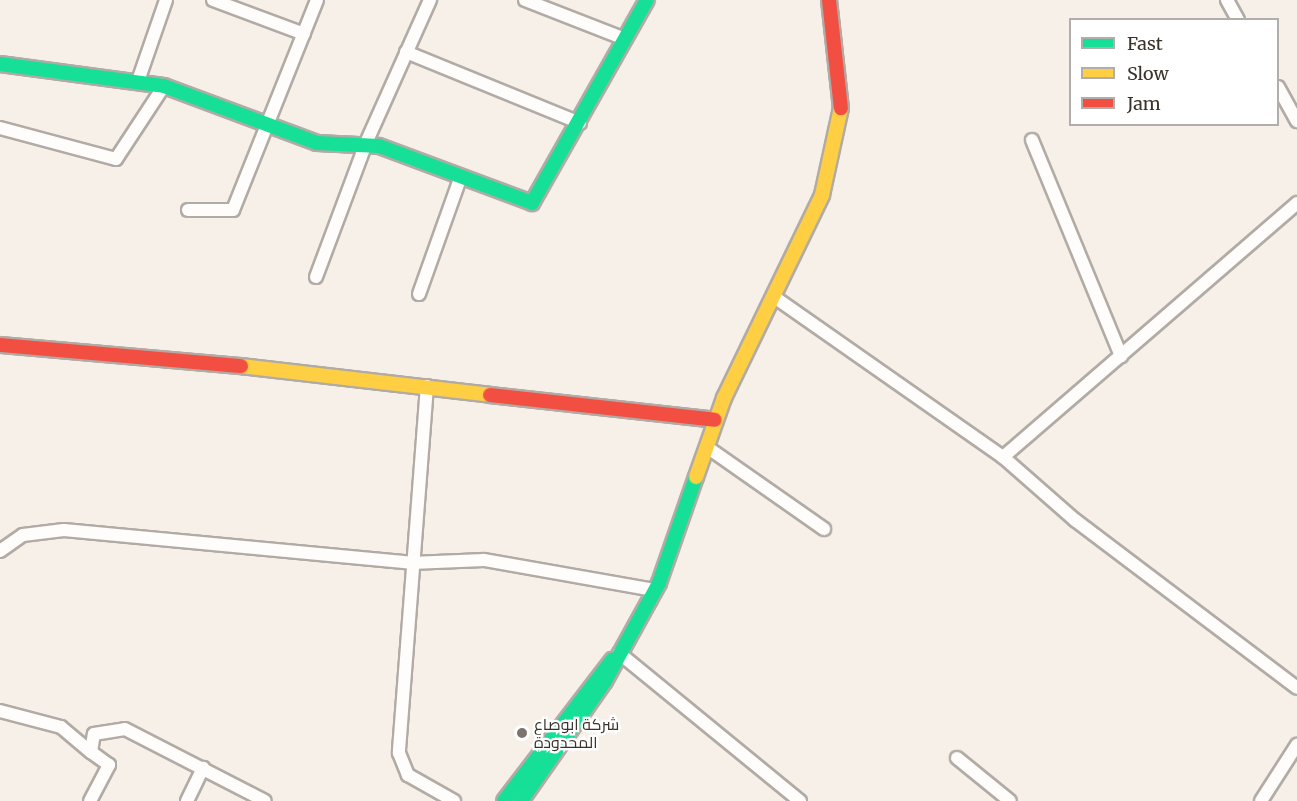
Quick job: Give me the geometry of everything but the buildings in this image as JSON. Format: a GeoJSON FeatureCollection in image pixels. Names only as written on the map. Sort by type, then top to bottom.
{"type":"FeatureCollection","features":[{"type":"Feature","properties":{"kind":"street"},"geometry":{"type":"LineString","coordinates":[[138,81],[166,0]]}},
{"type":"Feature","properties":{"kind":"street"},"geometry":{"type":"LineString","coordinates":[[213,0],[304,34]]}},
{"type":"Feature","properties":{"kind":"street"},"geometry":{"type":"LineString","coordinates":[[188,210],[233,210],[270,126],[317,0]]}},
{"type":"Feature","properties":{"kind":"street"},"geometry":{"type":"LineString","coordinates":[[316,277],[366,143],[430,0]]}},
{"type":"Feature","properties":{"kind":"street"},"geometry":{"type":"LineString","coordinates":[[525,0],[625,39]]}},
{"type":"Feature","properties":{"kind":"street"},"geometry":{"type":"LineString","coordinates":[[0,64],[82,79],[138,81],[164,86],[317,143],[366,143],[460,179],[532,203],[580,123],[647,0]]}},
{"type":"Feature","properties":{"kind":"street"},"geometry":{"type":"LineString","coordinates":[[521,801],[605,681],[617,655],[655,591],[715,420],[822,195],[838,139],[843,90],[829,0]]}},
{"type":"Feature","properties":{"kind":"street"},"geometry":{"type":"LineString","coordinates":[[1227,0],[1237,18]]}},
{"type":"Feature","properties":{"kind":"street"},"geometry":{"type":"LineString","coordinates":[[406,52],[580,123]]}},
{"type":"Feature","properties":{"kind":"street"},"geometry":{"type":"LineString","coordinates":[[0,128],[116,159],[164,86]]}},
{"type":"Feature","properties":{"kind":"street"},"geometry":{"type":"LineString","coordinates":[[1279,89],[1297,121]]}},
{"type":"Feature","properties":{"kind":"street"},"geometry":{"type":"LineString","coordinates":[[1032,140],[1121,356]]}},
{"type":"Feature","properties":{"kind":"street"},"geometry":{"type":"LineString","coordinates":[[419,294],[460,179]]}},
{"type":"Feature","properties":{"kind":"street"},"geometry":{"type":"LineString","coordinates":[[1003,457],[1297,202]]}},
{"type":"Feature","properties":{"kind":"street"},"geometry":{"type":"LineString","coordinates":[[773,296],[1003,457],[1075,520],[1297,688]]}},
{"type":"Feature","properties":{"kind":"street"},"geometry":{"type":"LineString","coordinates":[[0,345],[79,348],[715,420]]}},
{"type":"Feature","properties":{"kind":"street"},"geometry":{"type":"LineString","coordinates":[[427,386],[411,563],[401,763],[408,775],[454,801]]}},
{"type":"Feature","properties":{"kind":"street"},"geometry":{"type":"LineString","coordinates":[[707,447],[824,529]]}},
{"type":"Feature","properties":{"kind":"street"},"geometry":{"type":"LineString","coordinates":[[0,551],[23,536],[64,530],[411,563],[484,560],[655,591]]}},
{"type":"Feature","properties":{"kind":"street"},"geometry":{"type":"LineString","coordinates":[[617,655],[799,801]]}},
{"type":"Feature","properties":{"kind":"street"},"geometry":{"type":"LineString","coordinates":[[504,801],[596,674],[617,655]]}},
{"type":"Feature","properties":{"kind":"street"},"geometry":{"type":"LineString","coordinates":[[0,711],[61,727],[109,765],[90,801]]}},
{"type":"Feature","properties":{"kind":"street"},"geometry":{"type":"LineString","coordinates":[[91,752],[94,734],[122,728],[265,801]]}},
{"type":"Feature","properties":{"kind":"street"},"geometry":{"type":"LineString","coordinates":[[1261,801],[1297,745]]}},
{"type":"Feature","properties":{"kind":"street"},"geometry":{"type":"LineString","coordinates":[[957,758],[993,796],[1010,801]]}},
{"type":"Feature","properties":{"kind":"street"},"geometry":{"type":"LineString","coordinates":[[187,801],[203,768]]}},
{"type":"Feature","properties":{"kind":"traffic: fast"},"geometry":{"type":"LineString","coordinates":[[0,64],[164,86],[317,143],[379,146],[532,203],[647,0]]}},
{"type":"Feature","properties":{"kind":"traffic: fast"},"geometry":{"type":"LineString","coordinates":[[521,801],[605,681],[659,583],[696,477]]}},
{"type":"Feature","properties":{"kind":"traffic: fast"},"geometry":{"type":"LineString","coordinates":[[504,801],[612,660]]}},
{"type":"Feature","properties":{"kind":"traffic: slow"},"geometry":{"type":"LineString","coordinates":[[696,477],[724,398],[822,195],[841,108]]}},
{"type":"Feature","properties":{"kind":"traffic: slow"},"geometry":{"type":"LineString","coordinates":[[241,366],[490,395]]}},
{"type":"Feature","properties":{"kind":"traffic: jam"},"geometry":{"type":"LineString","coordinates":[[829,0],[841,108]]}},
{"type":"Feature","properties":{"kind":"traffic: jam"},"geometry":{"type":"LineString","coordinates":[[0,345],[241,366]]}},
{"type":"Feature","properties":{"kind":"traffic: jam"},"geometry":{"type":"LineString","coordinates":[[490,395],[715,420]]}},
{"type":"Feature","properties":{"kind":"place","name":"شركة ابوصاع المحدودة"},"geometry":{"type":"Point","coordinates":[522,733]}}]}
